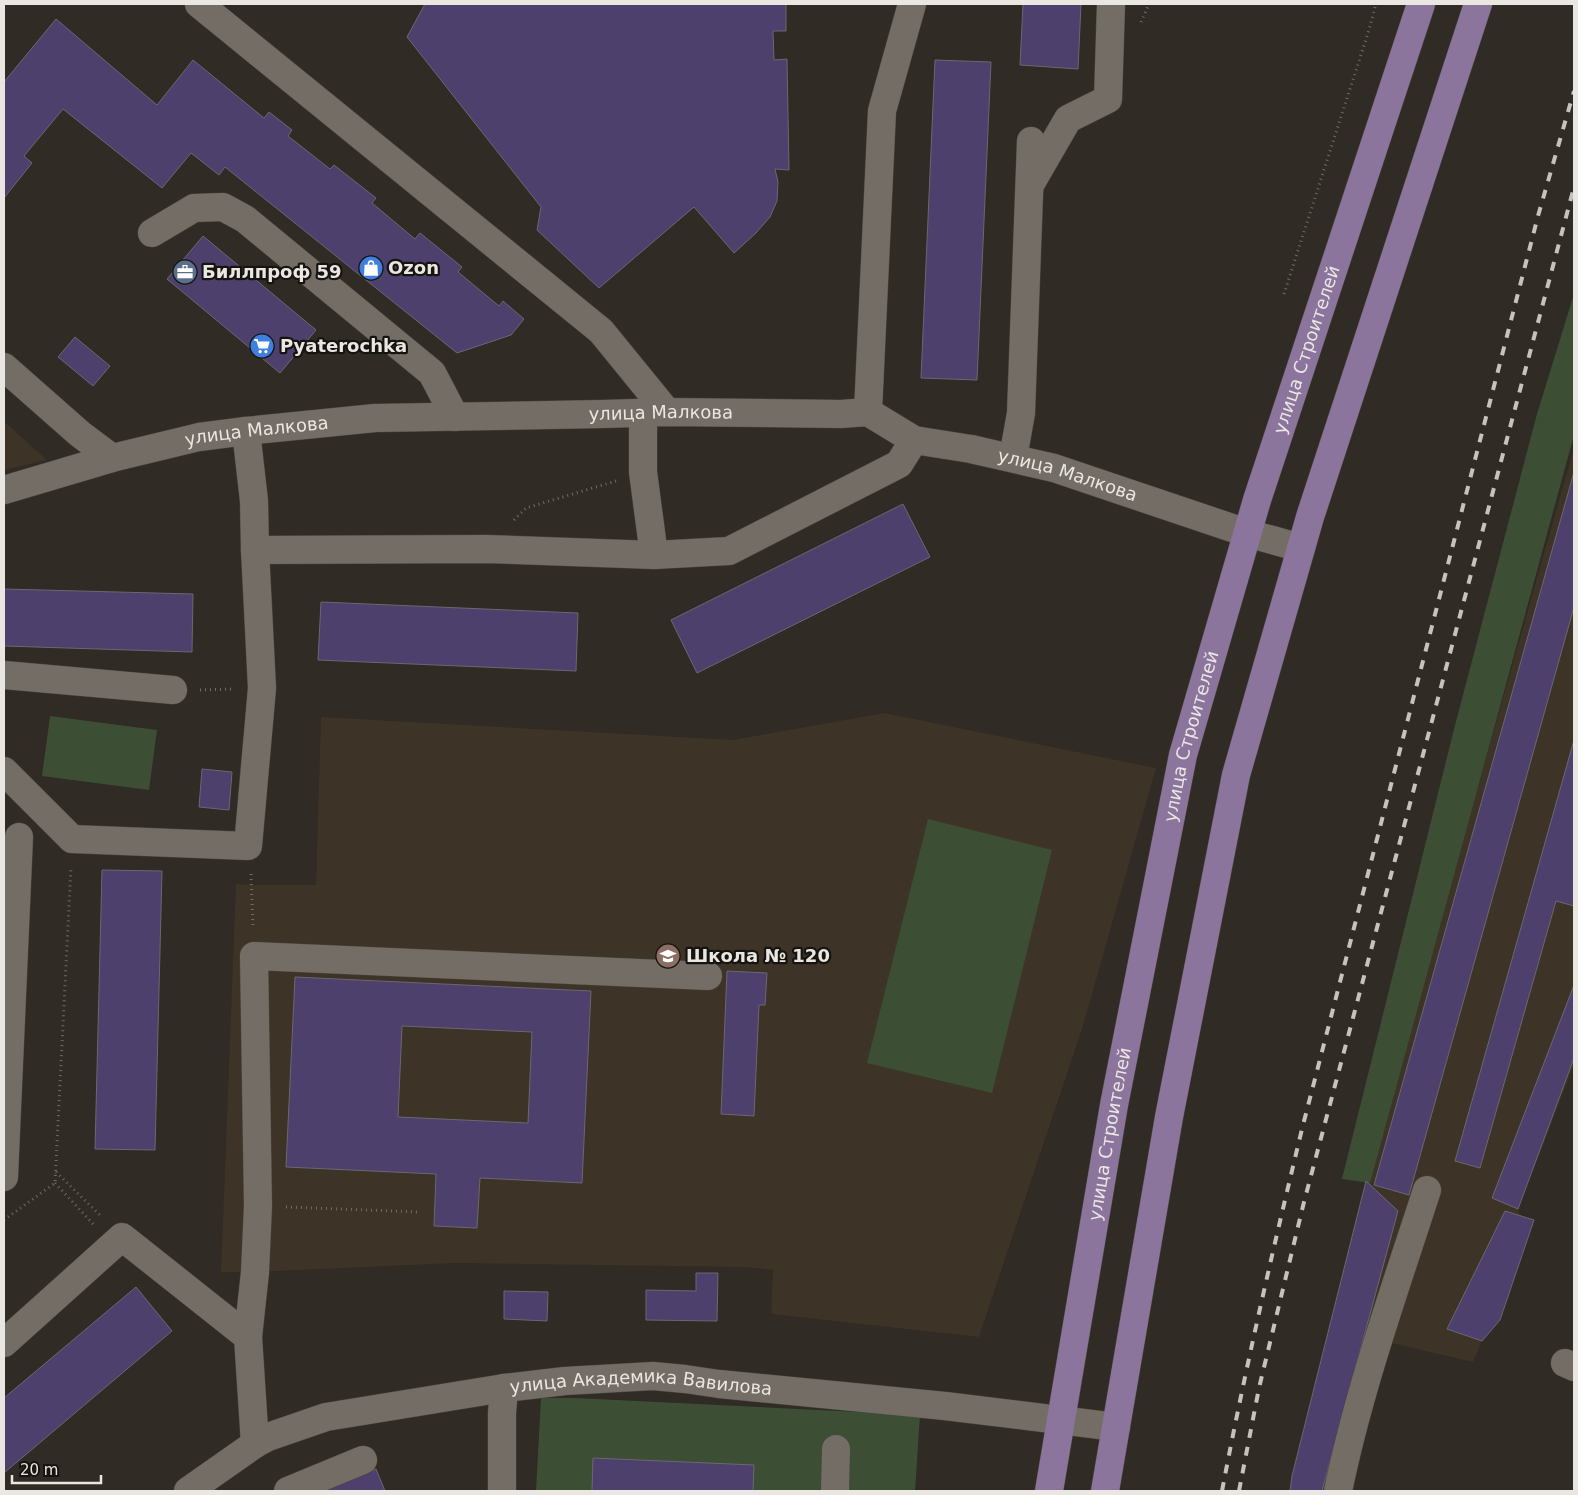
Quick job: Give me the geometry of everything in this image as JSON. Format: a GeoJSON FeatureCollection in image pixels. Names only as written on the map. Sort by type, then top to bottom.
{"type":"FeatureCollection","features":[{"type":"Feature","properties":{"kind":"main road","name":"улица Строителей"},"geometry":{"type":"LineString","coordinates":[[1049,1491],[1114,1105],[1183,754],[1260,491],[1421,4]]}},
{"type":"Feature","properties":{"kind":"main road"},"geometry":{"type":"LineString","coordinates":[[1105,1491],[1169,1117],[1236,775],[1301,548],[1349,395],[1391,273],[1478,4]]}},
{"type":"Feature","properties":{"kind":"street"},"geometry":{"type":"LineString","coordinates":[[199,4],[601,330],[655,412],[643,472],[654,555]]}},
{"type":"Feature","properties":{"kind":"street"},"geometry":{"type":"LineString","coordinates":[[868,412],[882,111],[912,4]]}},
{"type":"Feature","properties":{"kind":"street"},"geometry":{"type":"LineString","coordinates":[[1030,186],[1068,119],[1108,99],[1111,4]]}},
{"type":"Feature","properties":{"kind":"street"},"geometry":{"type":"LineString","coordinates":[[1013,458],[1021,413],[1031,141]]}},
{"type":"Feature","properties":{"kind":"street"},"geometry":{"type":"LineString","coordinates":[[152,233],[194,208],[223,207],[245,219],[432,373],[455,417]]}},
{"type":"Feature","properties":{"kind":"street"},"geometry":{"type":"LineString","coordinates":[[4,367],[80,434],[112,458]]}},
{"type":"Feature","properties":{"kind":"street","name":"улица Малкова"},"geometry":{"type":"LineString","coordinates":[[4,490],[112,458],[199,437],[375,418],[655,412],[841,414],[868,412],[914,440],[971,449],[1054,468],[1247,533],[1301,548]]}},
{"type":"Feature","properties":{"kind":"street"},"geometry":{"type":"LineString","coordinates":[[4,1177],[12,840],[72,839],[248,846],[262,688],[254,501],[246,431]]}},
{"type":"Feature","properties":{"kind":"street"},"geometry":{"type":"LineString","coordinates":[[255,550],[486,550],[654,555],[729,551],[899,464],[914,440]]}},
{"type":"Feature","properties":{"kind":"street"},"geometry":{"type":"LineString","coordinates":[[4,675],[173,690]]}},
{"type":"Feature","properties":{"kind":"street"},"geometry":{"type":"LineString","coordinates":[[4,771],[72,839]]}},
{"type":"Feature","properties":{"kind":"street"},"geometry":{"type":"LineString","coordinates":[[255,1444],[248,1337],[255,1272],[258,1206],[254,956],[708,976]]}},
{"type":"Feature","properties":{"kind":"street"},"geometry":{"type":"LineString","coordinates":[[1338,1491],[1364,1390],[1427,1190]]}},
{"type":"Feature","properties":{"kind":"street"},"geometry":{"type":"LineString","coordinates":[[4,1343],[118,1241],[248,1337]]}},
{"type":"Feature","properties":{"kind":"street","name":"улица Академика Вавилова"},"geometry":{"type":"LineString","coordinates":[[188,1491],[268,1437],[326,1417],[504,1388],[566,1381],[653,1376],[945,1406],[1116,1427]]}},
{"type":"Feature","properties":{"kind":"street"},"geometry":{"type":"LineString","coordinates":[[502,1491],[502,1413],[504,1388]]}},
{"type":"Feature","properties":{"kind":"street"},"geometry":{"type":"LineString","coordinates":[[835,1491],[836,1449]]}},
{"type":"Feature","properties":{"kind":"street"},"geometry":{"type":"LineString","coordinates":[[288,1491],[363,1460]]}},
{"type":"Feature","properties":{"kind":"path"},"geometry":{"type":"LineString","coordinates":[[1284,294],[1376,4]]}},
{"type":"Feature","properties":{"kind":"path"},"geometry":{"type":"LineString","coordinates":[[486,550],[526,508],[643,472]]}},
{"type":"Feature","properties":{"kind":"path"},"geometry":{"type":"LineString","coordinates":[[173,690],[262,688]]}},
{"type":"Feature","properties":{"kind":"path"},"geometry":{"type":"LineString","coordinates":[[4,1220],[55,1183],[72,839]]}},
{"type":"Feature","properties":{"kind":"path"},"geometry":{"type":"LineString","coordinates":[[252,886],[254,956]]}},
{"type":"Feature","properties":{"kind":"path"},"geometry":{"type":"LineString","coordinates":[[56,1172],[118,1241]]}},
{"type":"Feature","properties":{"kind":"path"},"geometry":{"type":"LineString","coordinates":[[55,1183],[118,1241]]}},
{"type":"Feature","properties":{"kind":"path"},"geometry":{"type":"LineString","coordinates":[[258,1206],[420,1212]]}},
{"type":"Feature","properties":{"kind":"shaded area"},"geometry":{"type":"Polygon","coordinates":[[[4,421],[47,460],[4,470],[4,421]]]}},
{"type":"Feature","properties":{"kind":"shaded area"},"geometry":{"type":"Polygon","coordinates":[[[1574,448],[1574,1065],[1518,1209],[1520,1216],[1534,1220],[1473,1362],[1387,1342],[1353,1491],[1290,1491],[1292,1476],[1366,1181],[1574,448]]]}},
{"type":"Feature","properties":{"kind":"shaded area","name":"Школа № 120"},"geometry":{"type":"Polygon","coordinates":[[[884,713],[1156,768],[1083,1026],[979,1337],[771,1314],[773,1270],[743,1267],[454,1263],[221,1272],[236,884],[316,885],[321,717],[733,740],[884,713]]]}},
{"type":"Feature","properties":{"kind":"green space"},"geometry":{"type":"Polygon","coordinates":[[[1574,294],[1574,435],[1370,1183],[1342,1179],[1453,733],[1537,414],[1574,294]]]}},
{"type":"Feature","properties":{"kind":"green space"},"geometry":{"type":"Polygon","coordinates":[[[50,716],[157,730],[149,790],[42,776],[50,716]]]}},
{"type":"Feature","properties":{"kind":"green space"},"geometry":{"type":"Polygon","coordinates":[[[928,819],[1052,850],[992,1093],[867,1063],[928,819]]]}},
{"type":"Feature","properties":{"kind":"green space"},"geometry":{"type":"Polygon","coordinates":[[[541,1398],[575,1398],[920,1415],[915,1491],[536,1491],[541,1398]]]}},
{"type":"Feature","properties":{"kind":"building"},"geometry":{"type":"Polygon","coordinates":[[[425,4],[786,4],[786,31],[773,31],[774,60],[787,59],[789,170],[775,169],[778,182],[777,201],[770,217],[734,253],[694,207],[599,288],[537,230],[541,207],[407,37],[425,4]]]}},
{"type":"Feature","properties":{"kind":"building"},"geometry":{"type":"Polygon","coordinates":[[[1023,4],[1081,4],[1078,69],[1020,65],[1023,4]]]}},
{"type":"Feature","properties":{"kind":"building"},"geometry":{"type":"Polygon","coordinates":[[[56,19],[157,105],[193,60],[264,118],[269,112],[292,130],[288,136],[330,169],[334,165],[376,198],[372,203],[415,239],[420,233],[462,267],[458,272],[499,306],[503,301],[524,319],[511,335],[457,353],[225,167],[219,175],[191,153],[162,188],[63,109],[24,156],[32,163],[4,198],[4,82],[56,19]]]}},
{"type":"Feature","properties":{"kind":"building"},"geometry":{"type":"Polygon","coordinates":[[[935,60],[991,62],[977,380],[921,378],[935,60]]]}},
{"type":"Feature","properties":{"kind":"building"},"geometry":{"type":"Polygon","coordinates":[[[203,236],[316,330],[280,373],[167,279],[203,236]]]}},
{"type":"Feature","properties":{"kind":"building"},"geometry":{"type":"Polygon","coordinates":[[[75,337],[110,366],[93,386],[58,357],[75,337]]]}},
{"type":"Feature","properties":{"kind":"building"},"geometry":{"type":"Polygon","coordinates":[[[1574,472],[1574,607],[1409,1195],[1374,1185],[1574,472]]]}},
{"type":"Feature","properties":{"kind":"building"},"geometry":{"type":"Polygon","coordinates":[[[903,504],[930,557],[697,673],[671,620],[903,504]]]}},
{"type":"Feature","properties":{"kind":"building"},"geometry":{"type":"Polygon","coordinates":[[[4,589],[193,594],[192,652],[4,646],[4,589]]]}},
{"type":"Feature","properties":{"kind":"building"},"geometry":{"type":"Polygon","coordinates":[[[321,602],[578,613],[576,671],[318,660],[321,602]]]}},
{"type":"Feature","properties":{"kind":"building"},"geometry":{"type":"Polygon","coordinates":[[[1574,740],[1574,906],[1556,901],[1480,1168],[1455,1161],[1574,740]]]}},
{"type":"Feature","properties":{"kind":"building"},"geometry":{"type":"Polygon","coordinates":[[[202,769],[232,772],[229,810],[199,807],[202,769]]]}},
{"type":"Feature","properties":{"kind":"building"},"geometry":{"type":"Polygon","coordinates":[[[102,870],[162,871],[155,1150],[95,1149],[102,870]]]}},
{"type":"Feature","properties":{"kind":"building"},"geometry":{"type":"Polygon","coordinates":[[[727,971],[767,973],[765,1005],[759,1005],[754,1116],[721,1114],[727,971]]]}},
{"type":"Feature","properties":{"kind":"building"},"geometry":{"type":"Polygon","coordinates":[[[295,977],[591,991],[582,1183],[480,1178],[477,1228],[434,1226],[436,1174],[286,1167],[295,977]],[[402,1026],[398,1117],[528,1123],[532,1032],[402,1026]]]}},
{"type":"Feature","properties":{"kind":"building"},"geometry":{"type":"Polygon","coordinates":[[[1574,985],[1574,1058],[1518,1209],[1492,1198],[1574,985]]]}},
{"type":"Feature","properties":{"kind":"building"},"geometry":{"type":"Polygon","coordinates":[[[1366,1181],[1398,1211],[1322,1491],[1290,1491],[1292,1476],[1366,1181]]]}},
{"type":"Feature","properties":{"kind":"building"},"geometry":{"type":"Polygon","coordinates":[[[1505,1211],[1534,1220],[1500,1320],[1482,1341],[1447,1329],[1505,1211]]]}},
{"type":"Feature","properties":{"kind":"building"},"geometry":{"type":"Polygon","coordinates":[[[696,1273],[718,1273],[717,1321],[646,1320],[646,1290],[696,1291],[696,1273]]]}},
{"type":"Feature","properties":{"kind":"building"},"geometry":{"type":"Polygon","coordinates":[[[136,1287],[172,1331],[4,1473],[4,1398],[136,1287]]]}},
{"type":"Feature","properties":{"kind":"building"},"geometry":{"type":"Polygon","coordinates":[[[504,1291],[548,1292],[547,1321],[504,1319],[504,1291]]]}},
{"type":"Feature","properties":{"kind":"building"},"geometry":{"type":"Polygon","coordinates":[[[593,1458],[754,1465],[753,1491],[592,1491],[593,1458]]]}},
{"type":"Feature","properties":{"kind":"building"},"geometry":{"type":"Polygon","coordinates":[[[376,1469],[385,1491],[320,1491],[376,1469]]]}},
{"type":"Feature","properties":{"kind":"railway"},"geometry":{"type":"LineString","coordinates":[[1222,1491],[1240,1400],[1302,1129],[1538,216],[1574,91]]}},
{"type":"Feature","properties":{"kind":"railway"},"geometry":{"type":"LineString","coordinates":[[1239,1491],[1259,1388],[1304,1202],[1574,187]]}},
{"type":"Feature","properties":{"kind":"place","name":"Ozon"},"geometry":{"type":"Point","coordinates":[371,268]}},
{"type":"Feature","properties":{"kind":"place","name":"Биллпроф 59"},"geometry":{"type":"Point","coordinates":[185,272]}},
{"type":"Feature","properties":{"kind":"place","name":"Pyaterochka"},"geometry":{"type":"Point","coordinates":[262,346]}},
{"type":"Feature","properties":{"kind":"place","name":"Школа № 120"},"geometry":{"type":"Point","coordinates":[668,956]}}]}
